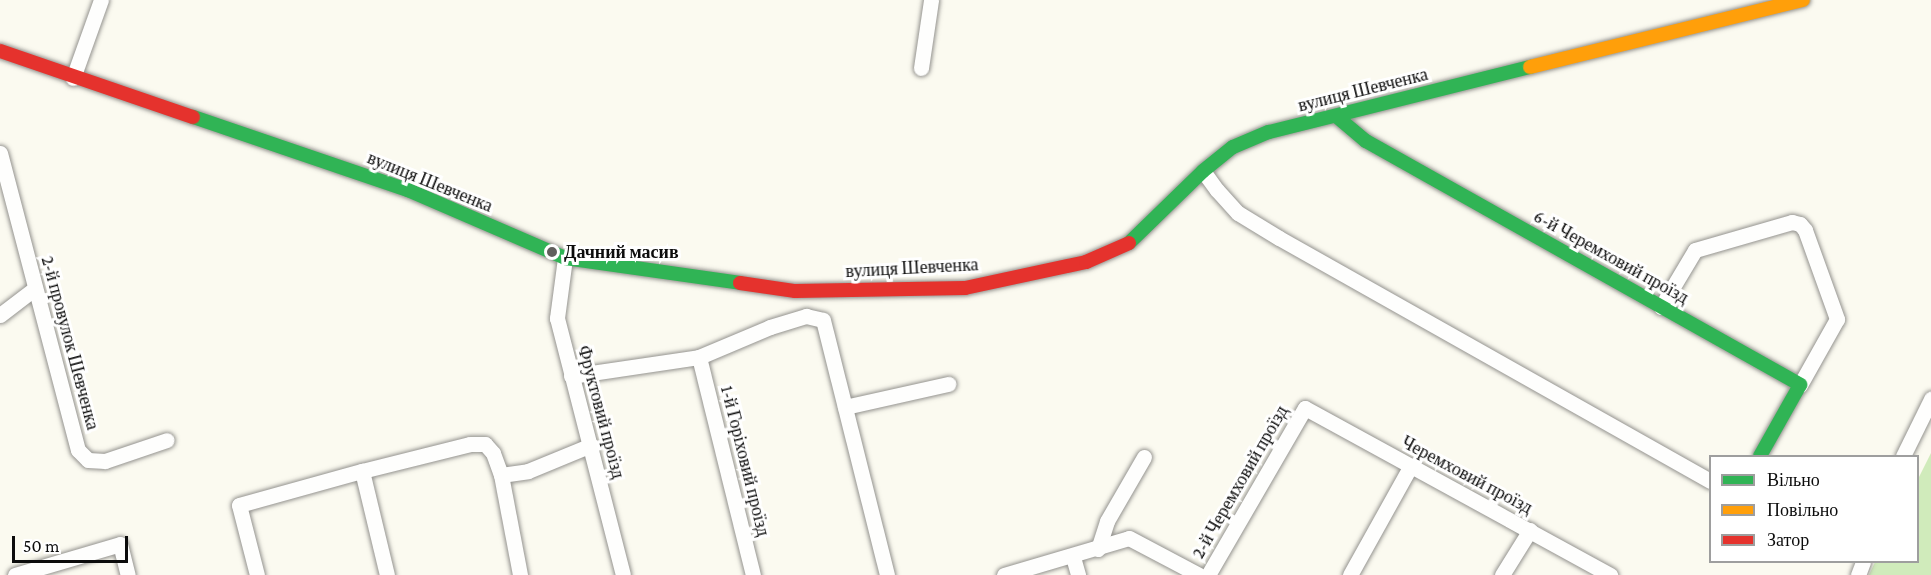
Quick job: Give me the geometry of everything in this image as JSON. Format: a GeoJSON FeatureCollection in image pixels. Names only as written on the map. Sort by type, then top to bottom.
{"type":"FeatureCollection","features":[{"type":"Feature","properties":{"kind":"street"},"geometry":{"type":"LineString","coordinates":[[73,78],[101,0]]}},
{"type":"Feature","properties":{"kind":"street"},"geometry":{"type":"LineString","coordinates":[[921,68],[931,0]]}},
{"type":"Feature","properties":{"kind":"street","name":"вулиця Шевченка"},"geometry":{"type":"LineString","coordinates":[[0,51],[73,78],[408,190],[565,258],[795,291],[965,288],[1086,262],[1128,244],[1203,171],[1233,147],[1269,132],[1803,0]]}},
{"type":"Feature","properties":{"kind":"street","name":"6-й Черемховий проїзд"},"geometry":{"type":"LineString","coordinates":[[1336,116],[1366,141],[1800,385]]}},
{"type":"Feature","properties":{"kind":"street","name":"2-й провулок Шевченка"},"geometry":{"type":"LineString","coordinates":[[0,153],[78,450],[88,460],[105,461],[166,440]]}},
{"type":"Feature","properties":{"kind":"street"},"geometry":{"type":"LineString","coordinates":[[1203,171],[1216,190],[1238,213],[1709,480]]}},
{"type":"Feature","properties":{"kind":"street"},"geometry":{"type":"LineString","coordinates":[[1661,307],[1695,250],[1792,222],[1800,224],[1805,230],[1837,319],[1761,455]]}},
{"type":"Feature","properties":{"kind":"street","name":"Фруктовий проїзд"},"geometry":{"type":"LineString","coordinates":[[565,258],[557,318],[623,575]]}},
{"type":"Feature","properties":{"kind":"street"},"geometry":{"type":"LineString","coordinates":[[0,315],[34,289]]}},
{"type":"Feature","properties":{"kind":"street"},"geometry":{"type":"LineString","coordinates":[[571,376],[699,357],[770,327],[806,316],[823,320],[887,575]]}},
{"type":"Feature","properties":{"kind":"street","name":"1-й Горіховий проїзд"},"geometry":{"type":"LineString","coordinates":[[699,357],[753,575]]}},
{"type":"Feature","properties":{"kind":"street"},"geometry":{"type":"LineString","coordinates":[[845,408],[948,384]]}},
{"type":"Feature","properties":{"kind":"street"},"geometry":{"type":"LineString","coordinates":[[1903,455],[1931,399]]}},
{"type":"Feature","properties":{"kind":"street","name":"Черемховий проїзд"},"geometry":{"type":"LineString","coordinates":[[1305,408],[1610,575]]}},
{"type":"Feature","properties":{"kind":"street","name":"2-й Черемховий проїзд"},"geometry":{"type":"LineString","coordinates":[[1208,575],[1305,408]]}},
{"type":"Feature","properties":{"kind":"street"},"geometry":{"type":"LineString","coordinates":[[257,575],[239,505],[470,444],[485,444],[493,453],[501,475],[520,575]]}},
{"type":"Feature","properties":{"kind":"street"},"geometry":{"type":"LineString","coordinates":[[501,475],[528,471],[591,445]]}},
{"type":"Feature","properties":{"kind":"street"},"geometry":{"type":"LineString","coordinates":[[1098,549],[1107,521],[1144,457]]}},
{"type":"Feature","properties":{"kind":"street"},"geometry":{"type":"LineString","coordinates":[[1350,575],[1410,467]]}},
{"type":"Feature","properties":{"kind":"street"},"geometry":{"type":"LineString","coordinates":[[362,471],[387,575]]}},
{"type":"Feature","properties":{"kind":"street"},"geometry":{"type":"LineString","coordinates":[[1502,575],[1530,530]]}},
{"type":"Feature","properties":{"kind":"street"},"geometry":{"type":"LineString","coordinates":[[1004,575],[1073,557],[1129,538],[1198,575]]}},
{"type":"Feature","properties":{"kind":"street"},"geometry":{"type":"LineString","coordinates":[[15,575],[120,544],[128,575]]}},
{"type":"Feature","properties":{"kind":"street"},"geometry":{"type":"LineString","coordinates":[[1073,557],[1078,575]]}},
{"type":"Feature","properties":{"kind":"green space"},"geometry":{"type":"Polygon","coordinates":[[[1931,453],[1931,575],[1869,575],[1875,563],[1919,563],[1919,477],[1931,453]]]}},
{"type":"Feature","properties":{"kind":"traffic: fast"},"geometry":{"type":"LineString","coordinates":[[1129,243],[1203,171],[1233,147],[1269,132],[1530,67]]}},
{"type":"Feature","properties":{"kind":"traffic: fast"},"geometry":{"type":"LineString","coordinates":[[1336,116],[1366,141],[1800,385],[1761,455]]}},
{"type":"Feature","properties":{"kind":"traffic: fast"},"geometry":{"type":"LineString","coordinates":[[193,117],[408,190],[565,258],[740,283]]}},
{"type":"Feature","properties":{"kind":"traffic: slow"},"geometry":{"type":"LineString","coordinates":[[1530,67],[1803,0]]}},
{"type":"Feature","properties":{"kind":"traffic: jam"},"geometry":{"type":"LineString","coordinates":[[0,51],[193,117]]}},
{"type":"Feature","properties":{"kind":"traffic: jam"},"geometry":{"type":"LineString","coordinates":[[740,283],[795,291],[965,288],[1086,262],[1129,243]]}},
{"type":"Feature","properties":{"kind":"place","name":"Дачний масив"},"geometry":{"type":"Point","coordinates":[552,252]}}]}
